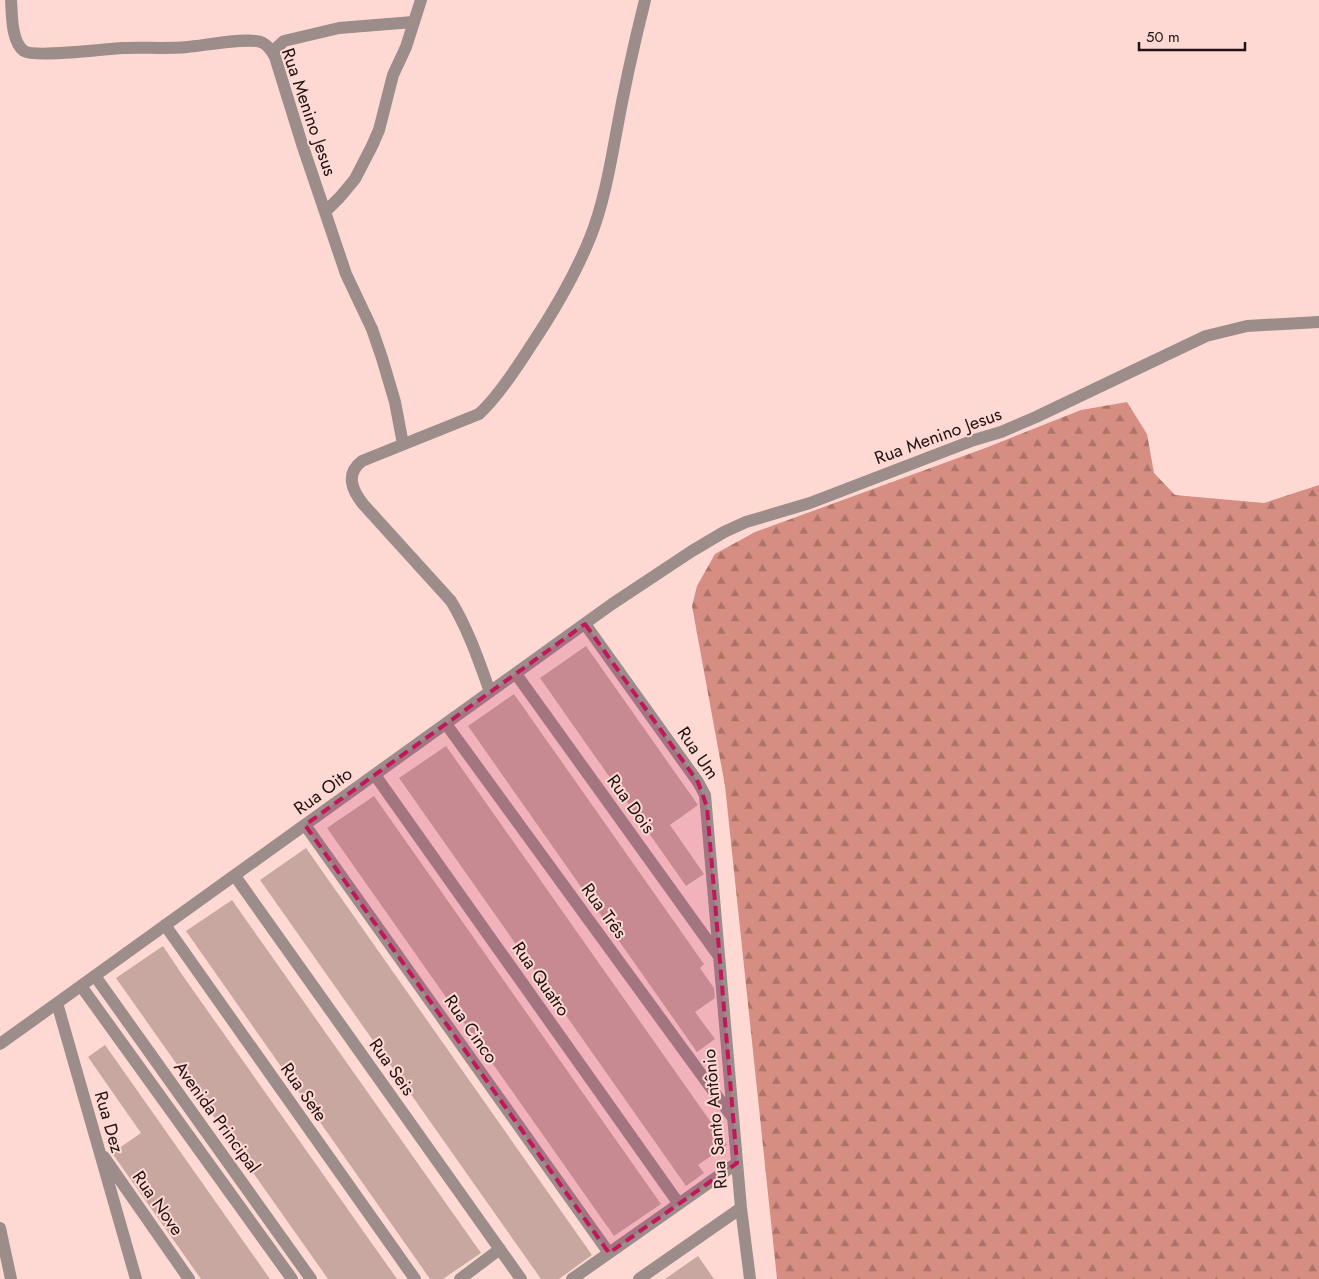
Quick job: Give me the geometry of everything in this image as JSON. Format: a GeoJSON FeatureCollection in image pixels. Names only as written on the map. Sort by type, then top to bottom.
{"type":"FeatureCollection","features":[{"type":"Feature","properties":{"kind":"street","name":"Rua Menino Jesus"},"geometry":{"type":"LineString","coordinates":[[11,0],[15,37],[22,50],[30,53],[188,47],[241,41],[260,41],[272,52],[346,274],[372,329],[382,358],[395,402],[403,444]]}},
{"type":"Feature","properties":{"kind":"street"},"geometry":{"type":"LineString","coordinates":[[325,212],[354,179],[372,146],[393,76],[406,47],[421,0]]}},
{"type":"Feature","properties":{"kind":"street"},"geometry":{"type":"LineString","coordinates":[[490,692],[475,650],[451,601],[374,518],[354,491],[351,475],[362,461],[470,418],[484,409],[521,361],[548,320],[591,237],[610,171],[616,133],[645,0]]}},
{"type":"Feature","properties":{"kind":"street"},"geometry":{"type":"LineString","coordinates":[[272,52],[284,41],[339,28],[413,22]]}},
{"type":"Feature","properties":{"kind":"street","name":"Rua Menino Jesus"},"geometry":{"type":"LineString","coordinates":[[586,624],[638,585],[724,532],[746,522],[810,503],[965,443],[1001,432],[1206,336],[1247,326],[1319,322]]}},
{"type":"Feature","properties":{"kind":"street","name":"Rua Oito"},"geometry":{"type":"LineString","coordinates":[[81,986],[586,624]]}},
{"type":"Feature","properties":{"kind":"street","name":"Rua Um"},"geometry":{"type":"LineString","coordinates":[[586,624],[698,782],[705,795],[718,955]]}},
{"type":"Feature","properties":{"kind":"street","name":"Rua Dois"},"geometry":{"type":"LineString","coordinates":[[516,674],[718,955]]}},
{"type":"Feature","properties":{"kind":"street","name":"Rua Três"},"geometry":{"type":"LineString","coordinates":[[446,724],[733,1118]]}},
{"type":"Feature","properties":{"kind":"street","name":"Rua Quatro"},"geometry":{"type":"LineString","coordinates":[[375,775],[679,1204]]}},
{"type":"Feature","properties":{"kind":"street","name":"Rua Cinco"},"geometry":{"type":"LineString","coordinates":[[305,825],[608,1253]]}},
{"type":"Feature","properties":{"kind":"street","name":"Rua Seis"},"geometry":{"type":"LineString","coordinates":[[235,876],[521,1279]]}},
{"type":"Feature","properties":{"kind":"street","name":"Rua Sete"},"geometry":{"type":"LineString","coordinates":[[166,925],[415,1279]]}},
{"type":"Feature","properties":{"kind":"street","name":"Rua Santo Antônio"},"geometry":{"type":"LineString","coordinates":[[718,955],[741,1208],[750,1279]]}},
{"type":"Feature","properties":{"kind":"street","name":"Avenida Principal"},"geometry":{"type":"LineString","coordinates":[[95,976],[311,1279]]}},
{"type":"Feature","properties":{"kind":"street"},"geometry":{"type":"LineString","coordinates":[[0,1044],[81,986]]}},
{"type":"Feature","properties":{"kind":"street","name":"Avenida Principal"},"geometry":{"type":"LineString","coordinates":[[81,986],[292,1279]]}},
{"type":"Feature","properties":{"kind":"street","name":"Rua Dez"},"geometry":{"type":"LineString","coordinates":[[57,1003],[136,1279]]}},
{"type":"Feature","properties":{"kind":"street","name":"Rua Nove"},"geometry":{"type":"LineString","coordinates":[[97,1146],[189,1279]]}},
{"type":"Feature","properties":{"kind":"street"},"geometry":{"type":"LineString","coordinates":[[572,1279],[737,1163]]}},
{"type":"Feature","properties":{"kind":"street"},"geometry":{"type":"LineString","coordinates":[[639,1279],[741,1208]]}},
{"type":"Feature","properties":{"kind":"street"},"geometry":{"type":"LineString","coordinates":[[0,1228],[11,1279]]}},
{"type":"Feature","properties":{"kind":"street"},"geometry":{"type":"LineString","coordinates":[[460,1279],[500,1250]]}},
{"type":"Feature","properties":{"kind":"highlighted area"},"geometry":{"type":"Polygon","coordinates":[[[585,624],[698,782],[707,807],[737,1163],[609,1253],[305,825],[585,624]]]}},
{"type":"Feature","properties":{"kind":"green space"},"geometry":{"type":"Polygon","coordinates":[[[1127,402],[1147,434],[1154,473],[1175,495],[1264,503],[1319,485],[1319,1279],[777,1279],[725,786],[692,606],[697,586],[715,554],[755,532],[988,447],[1081,410],[1127,402]]]}},
{"type":"Feature","properties":{"kind":"building"},"geometry":{"type":"Polygon","coordinates":[[[586,646],[698,805],[670,825],[704,874],[686,886],[540,678],[586,646]]]}},
{"type":"Feature","properties":{"kind":"building"},"geometry":{"type":"Polygon","coordinates":[[[514,694],[704,964],[700,968],[714,988],[715,998],[695,1012],[715,1039],[697,1052],[468,726],[514,694]]]}},
{"type":"Feature","properties":{"kind":"building"},"geometry":{"type":"Polygon","coordinates":[[[446,746],[727,1145],[698,1165],[704,1173],[686,1186],[399,778],[446,746]]]}},
{"type":"Feature","properties":{"kind":"building"},"geometry":{"type":"Polygon","coordinates":[[[374,796],[661,1204],[614,1236],[327,828],[374,796]]]}},
{"type":"Feature","properties":{"kind":"building"},"geometry":{"type":"Polygon","coordinates":[[[306,848],[592,1255],[559,1279],[541,1279],[260,880],[306,848]]]}},
{"type":"Feature","properties":{"kind":"building"},"geometry":{"type":"Polygon","coordinates":[[[232,900],[481,1253],[443,1279],[430,1279],[186,931],[232,900]]]}},
{"type":"Feature","properties":{"kind":"building"},"geometry":{"type":"Polygon","coordinates":[[[163,946],[397,1279],[328,1279],[116,978],[163,946]]]}},
{"type":"Feature","properties":{"kind":"building"},"geometry":{"type":"Polygon","coordinates":[[[105,1045],[270,1279],[201,1279],[112,1153],[141,1133],[88,1057],[105,1045]]]}},
{"type":"Feature","properties":{"kind":"building"},"geometry":{"type":"Polygon","coordinates":[[[698,1256],[714,1279],[665,1279],[698,1256]]]}}]}
